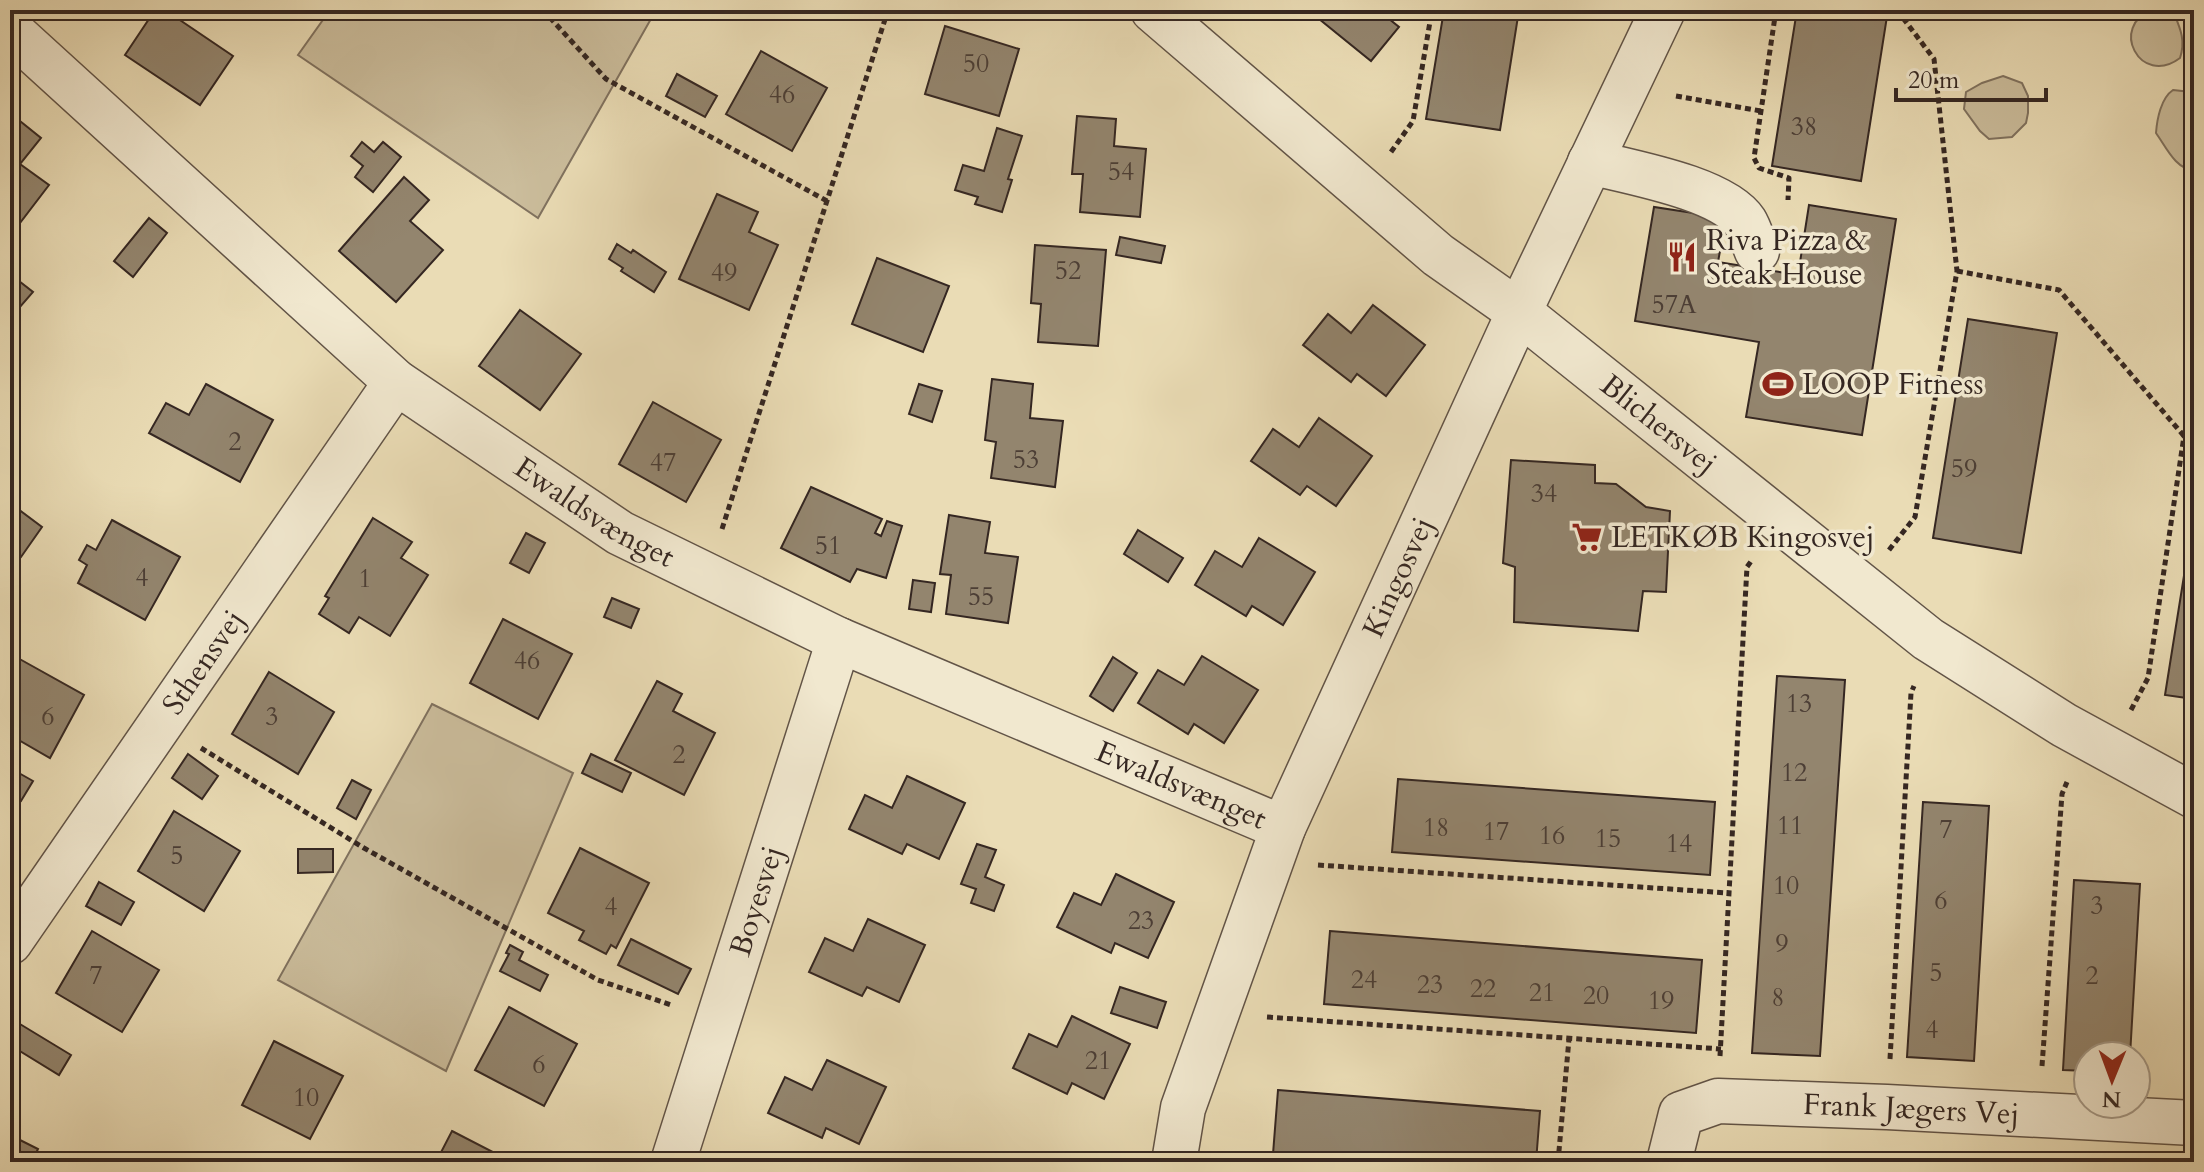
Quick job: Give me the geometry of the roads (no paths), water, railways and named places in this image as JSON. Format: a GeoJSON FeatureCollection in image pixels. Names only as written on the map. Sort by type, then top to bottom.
{"type":"FeatureCollection","features":[{"type":"Feature","properties":{"kind":"street","name":"Blichersvej"},"geometry":{"type":"LineString","coordinates":[[1153,10],[1438,255],[1519,312],[1928,639],[2099,744],[2194,796]]}},
{"type":"Feature","properties":{"kind":"street","name":"Kingosvej"},"geometry":{"type":"LineString","coordinates":[[1174,1162],[1183,1108],[1277,845],[1519,312],[1663,10]]}},
{"type":"Feature","properties":{"kind":"street","name":"Ewaldsvænget"},"geometry":{"type":"LineString","coordinates":[[10,30],[396,382],[620,533],[839,640],[1277,845]]}},
{"type":"Feature","properties":{"kind":"street"},"geometry":{"type":"LineString","coordinates":[[1590,162],[1661,180],[1720,200],[1744,221],[1757,251]]}},
{"type":"Feature","properties":{"kind":"street","name":"Sthensvej"},"geometry":{"type":"LineString","coordinates":[[10,942],[396,382]]}},
{"type":"Feature","properties":{"kind":"street","name":"Boyesvej"},"geometry":{"type":"LineString","coordinates":[[673,1162],[839,640]]}},
{"type":"Feature","properties":{"kind":"street","name":"Frank Jægers Vej"},"geometry":{"type":"LineString","coordinates":[[1669,1162],[1681,1114],[1718,1101],[2194,1123]]}},
{"type":"Feature","properties":{"kind":"place","name":"Riva Pizza & Steak House"},"geometry":{"type":"Point","coordinates":[1682,257]}},
{"type":"Feature","properties":{"kind":"place","name":"LOOP Fitness"},"geometry":{"type":"Point","coordinates":[1778,384]}},
{"type":"Feature","properties":{"kind":"place","name":"LETKØB Kingosvej"},"geometry":{"type":"Point","coordinates":[1587,537]}}]}
